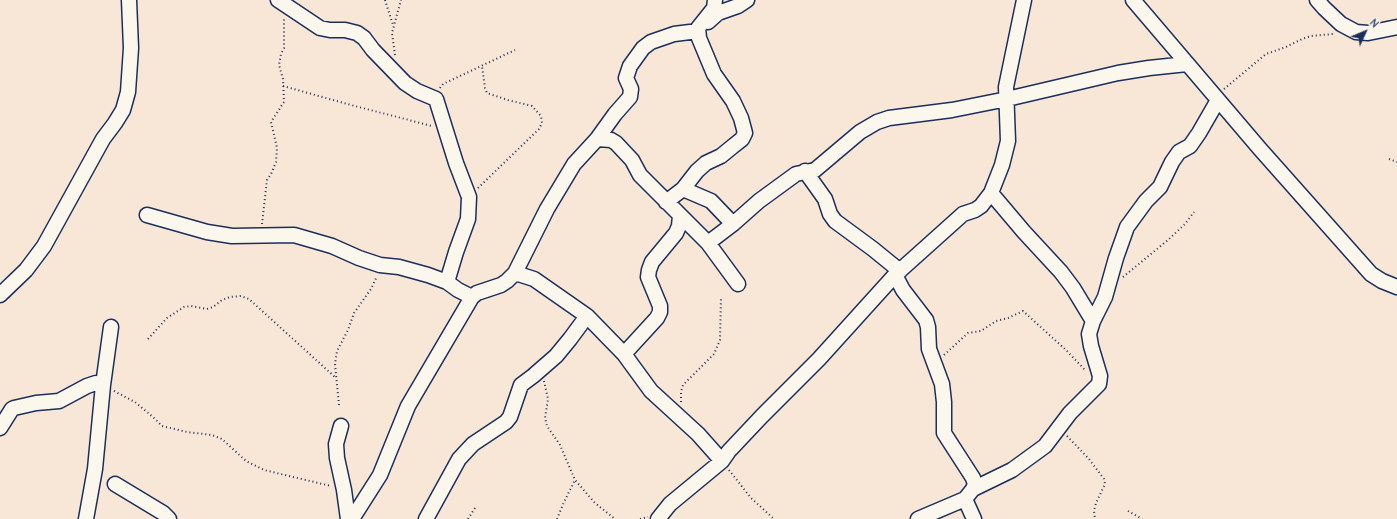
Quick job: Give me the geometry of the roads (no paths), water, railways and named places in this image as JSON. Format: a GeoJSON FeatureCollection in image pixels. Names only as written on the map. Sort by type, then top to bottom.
{"type":"FeatureCollection","features":[{"type":"Feature","properties":{"kind":"street"},"geometry":{"type":"LineString","coordinates":[[0,295],[26,270],[44,246],[103,139],[116,123],[123,110],[128,92],[132,48],[129,0]]}},
{"type":"Feature","properties":{"kind":"street"},"geometry":{"type":"LineString","coordinates":[[666,202],[683,189],[697,171],[706,163],[721,156],[742,139],[745,133],[741,118],[733,101],[714,74],[701,46],[700,28],[714,8],[715,0]]}},
{"type":"Feature","properties":{"kind":"street"},"geometry":{"type":"LineString","coordinates":[[352,519],[380,475],[408,406],[472,297],[477,293],[501,285],[515,273],[547,209],[574,164],[597,139],[631,95],[631,89],[626,75],[630,66],[643,48],[651,42],[674,34],[700,28],[718,13],[738,6],[747,0]]}},
{"type":"Feature","properties":{"kind":"street"},"geometry":{"type":"LineString","coordinates":[[658,519],[670,504],[722,461],[729,451],[819,358],[897,273],[963,214],[975,210],[980,206],[991,193],[1002,165],[1008,141],[1006,87],[1024,0]]}},
{"type":"Feature","properties":{"kind":"street"},"geometry":{"type":"LineString","coordinates":[[1134,0],[1216,99],[1334,234],[1371,274],[1382,281],[1397,287]]}},
{"type":"Feature","properties":{"kind":"street"},"geometry":{"type":"LineString","coordinates":[[1317,0],[1341,24],[1356,32],[1368,33],[1397,27]]}},
{"type":"Feature","properties":{"kind":"street"},"geometry":{"type":"LineString","coordinates":[[281,2],[320,28],[345,30],[357,33],[364,38],[389,67],[412,88],[436,99],[456,163],[469,197],[468,219],[447,282]]}},
{"type":"Feature","properties":{"kind":"street"},"geometry":{"type":"LineString","coordinates":[[708,243],[733,224],[759,201],[796,174],[815,170],[860,132],[876,122],[889,118],[952,110],[1007,99],[1118,73],[1187,64]]}},
{"type":"Feature","properties":{"kind":"street"},"geometry":{"type":"LineString","coordinates":[[918,519],[969,494],[1012,470],[1045,446],[1070,413],[1099,384],[1100,376],[1091,346],[1090,334],[1092,321],[1105,297],[1127,227],[1146,201],[1160,187],[1172,162],[1179,152],[1190,146],[1199,133],[1216,99]]}},
{"type":"Feature","properties":{"kind":"street"},"geometry":{"type":"LineString","coordinates":[[597,139],[611,140],[616,143],[632,160],[640,175],[708,243],[738,284]]}},
{"type":"Feature","properties":{"kind":"street"},"geometry":{"type":"LineString","coordinates":[[805,171],[825,199],[830,214],[835,221],[873,249],[897,273],[903,290],[926,320],[928,327],[929,349],[942,384],[944,402],[944,433],[973,478],[974,484],[969,494],[974,519]]}},
{"type":"Feature","properties":{"kind":"street"},"geometry":{"type":"LineString","coordinates":[[683,189],[712,201],[733,224]]}},
{"type":"Feature","properties":{"kind":"street"},"geometry":{"type":"LineString","coordinates":[[991,193],[1061,272],[1073,288],[1092,321]]}},
{"type":"Feature","properties":{"kind":"street"},"geometry":{"type":"LineString","coordinates":[[147,215],[207,232],[232,236],[294,236],[332,246],[382,266],[406,269],[428,275],[447,282],[458,290],[472,297]]}},
{"type":"Feature","properties":{"kind":"street"},"geometry":{"type":"LineString","coordinates":[[624,354],[657,318],[660,312],[660,306],[648,277],[649,270],[652,262],[676,233],[679,226],[680,216]]}},
{"type":"Feature","properties":{"kind":"street"},"geometry":{"type":"LineString","coordinates":[[515,273],[534,279],[587,316],[624,354],[651,391],[709,444],[722,461]]}},
{"type":"Feature","properties":{"kind":"street"},"geometry":{"type":"LineString","coordinates":[[426,519],[459,459],[473,444],[510,418],[521,385],[556,356],[587,316]]}},
{"type":"Feature","properties":{"kind":"street"},"geometry":{"type":"LineString","coordinates":[[86,519],[95,469],[103,385],[111,327]]}},
{"type":"Feature","properties":{"kind":"street"},"geometry":{"type":"LineString","coordinates":[[0,428],[14,408],[36,403],[59,401],[87,386],[96,383],[103,385]]}},
{"type":"Feature","properties":{"kind":"street"},"geometry":{"type":"LineString","coordinates":[[341,426],[336,444],[337,458],[344,490],[348,519]]}},
{"type":"Feature","properties":{"kind":"street"},"geometry":{"type":"LineString","coordinates":[[115,484],[162,513],[169,519]]}}]}
